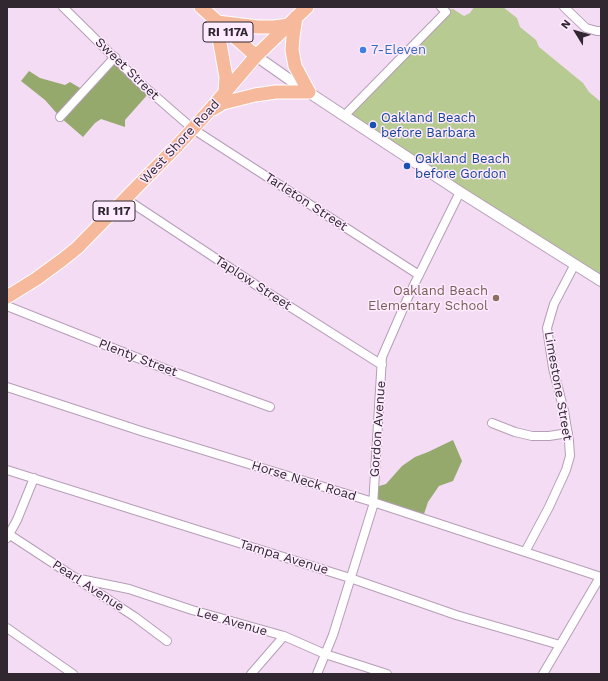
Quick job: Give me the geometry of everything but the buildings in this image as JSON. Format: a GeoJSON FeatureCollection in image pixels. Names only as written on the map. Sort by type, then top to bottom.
{"type":"FeatureCollection","features":[{"type":"Feature","properties":{"kind":"main road","name":"RI 117A"},"geometry":{"type":"LineString","coordinates":[[201,7],[256,56]]}},
{"type":"Feature","properties":{"kind":"main road","name":"West Shore Road"},"geometry":{"type":"LineString","coordinates":[[9,292],[62,260],[126,199],[210,111],[256,56],[307,7]]}},
{"type":"Feature","properties":{"kind":"main road"},"geometry":{"type":"LineString","coordinates":[[210,111],[224,103],[254,95],[276,92],[308,92],[295,66],[292,50],[293,21],[274,27],[258,27],[217,22],[226,77],[225,92]]}},
{"type":"Feature","properties":{"kind":"street","name":"Sweet Street"},"geometry":{"type":"LineString","coordinates":[[64,7],[156,98],[193,129]]}},
{"type":"Feature","properties":{"kind":"street"},"geometry":{"type":"LineString","coordinates":[[564,7],[586,28],[597,32],[601,31]]}},
{"type":"Feature","properties":{"kind":"street"},"geometry":{"type":"LineString","coordinates":[[344,116],[444,9]]}},
{"type":"Feature","properties":{"kind":"street"},"geometry":{"type":"LineString","coordinates":[[256,56],[460,192],[601,281]]}},
{"type":"Feature","properties":{"kind":"street"},"geometry":{"type":"LineString","coordinates":[[60,117],[115,58]]}},
{"type":"Feature","properties":{"kind":"street","name":"Tarleton Street"},"geometry":{"type":"LineString","coordinates":[[193,129],[419,275]]}},
{"type":"Feature","properties":{"kind":"street","name":"Gordon Avenue"},"geometry":{"type":"LineString","coordinates":[[317,674],[332,635],[373,506],[382,358],[409,295],[460,192]]}},
{"type":"Feature","properties":{"kind":"street","name":"Taplow Street"},"geometry":{"type":"LineString","coordinates":[[126,199],[262,290],[382,365]]}},
{"type":"Feature","properties":{"kind":"street","name":"Limestone Street"},"geometry":{"type":"LineString","coordinates":[[525,552],[549,507],[566,470],[570,456],[568,433],[553,368],[547,328],[554,304],[576,264]]}},
{"type":"Feature","properties":{"kind":"street","name":"Plenty Street"},"geometry":{"type":"LineString","coordinates":[[7,306],[168,370],[270,407]]}},
{"type":"Feature","properties":{"kind":"street","name":"Horse Neck Road"},"geometry":{"type":"LineString","coordinates":[[7,387],[144,432],[373,502],[601,577]]}},
{"type":"Feature","properties":{"kind":"street"},"geometry":{"type":"LineString","coordinates":[[492,423],[515,432],[532,436],[549,436],[568,433]]}},
{"type":"Feature","properties":{"kind":"street","name":"Tampa Avenue"},"geometry":{"type":"LineString","coordinates":[[7,470],[350,578],[456,615],[560,646]]}},
{"type":"Feature","properties":{"kind":"street"},"geometry":{"type":"LineString","coordinates":[[8,535],[34,478]]}},
{"type":"Feature","properties":{"kind":"street","name":"Pearl Avenue"},"geometry":{"type":"LineString","coordinates":[[8,535],[135,617],[167,641]]}},
{"type":"Feature","properties":{"kind":"street"},"geometry":{"type":"LineString","coordinates":[[543,674],[601,577]]}},
{"type":"Feature","properties":{"kind":"street","name":"Lee Avenue"},"geometry":{"type":"LineString","coordinates":[[76,578],[129,588],[192,610],[284,636],[325,654],[387,674]]}},
{"type":"Feature","properties":{"kind":"street"},"geometry":{"type":"LineString","coordinates":[[7,628],[73,674]]}},
{"type":"Feature","properties":{"kind":"street"},"geometry":{"type":"LineString","coordinates":[[251,674],[284,636]]}},
{"type":"Feature","properties":{"kind":"green space"},"geometry":{"type":"Polygon","coordinates":[[[474,7],[503,7],[517,18],[520,27],[536,40],[539,47],[583,83],[589,92],[601,102],[601,280],[346,113],[445,10],[453,9],[464,16],[470,13],[474,7]]]}},
{"type":"Feature","properties":{"kind":"green space"},"geometry":{"type":"Polygon","coordinates":[[[117,61],[149,93],[125,120],[125,127],[101,119],[95,123],[83,137],[60,117],[45,100],[21,81],[29,71],[40,78],[65,85],[70,82],[85,91],[117,61]]]}},
{"type":"Feature","properties":{"kind":"green space"},"geometry":{"type":"Polygon","coordinates":[[[453,440],[462,461],[453,481],[439,486],[428,502],[423,517],[373,502],[376,487],[386,484],[402,466],[415,457],[453,440]]]}},
{"type":"Feature","properties":{"kind":"place","name":"7-Eleven"},"geometry":{"type":"Point","coordinates":[363,50]}},
{"type":"Feature","properties":{"kind":"place","name":"Oakland Beach before Barbara"},"geometry":{"type":"Point","coordinates":[373,125]}},
{"type":"Feature","properties":{"kind":"place","name":"Oakland Beach before Gordon"},"geometry":{"type":"Point","coordinates":[407,166]}},
{"type":"Feature","properties":{"kind":"place","name":"Oakland Beach Elementary School"},"geometry":{"type":"Point","coordinates":[496,298]}}]}
